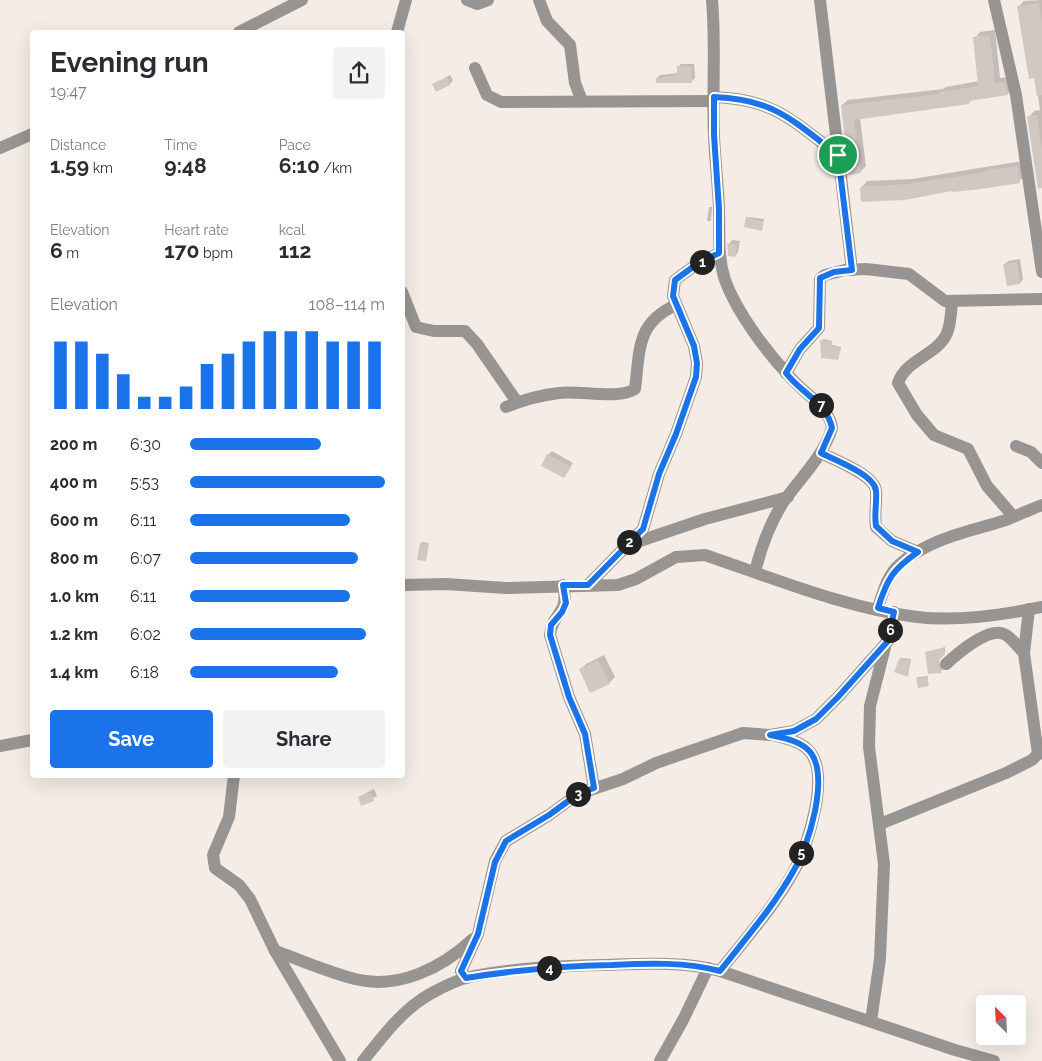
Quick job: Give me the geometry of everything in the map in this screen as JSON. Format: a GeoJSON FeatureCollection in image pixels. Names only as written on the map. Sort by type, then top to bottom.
{"type":"FeatureCollection","features":[{"type":"Feature","properties":{"kind":"street"},"geometry":{"type":"LineString","coordinates":[[243,30],[302,0]]}},
{"type":"Feature","properties":{"kind":"street"},"geometry":{"type":"LineString","coordinates":[[398,30],[406,0]]}},
{"type":"Feature","properties":{"kind":"street"},"geometry":{"type":"LineString","coordinates":[[467,0],[477,4],[488,0]]}},
{"type":"Feature","properties":{"kind":"street"},"geometry":{"type":"LineString","coordinates":[[539,0],[547,21],[570,45],[575,83],[582,102]]}},
{"type":"Feature","properties":{"kind":"street"},"geometry":{"type":"LineString","coordinates":[[712,0],[715,38],[714,135],[719,209],[719,253],[725,280],[746,320],[786,373],[808,397],[822,406],[832,428],[821,453],[788,497],[764,539],[755,572]]}},
{"type":"Feature","properties":{"kind":"street"},"geometry":{"type":"LineString","coordinates":[[820,0],[852,270]]}},
{"type":"Feature","properties":{"kind":"street"},"geometry":{"type":"LineString","coordinates":[[994,0],[1016,95],[1042,272]]}},
{"type":"Feature","properties":{"kind":"street"},"geometry":{"type":"LineString","coordinates":[[476,68],[483,87],[490,98],[501,102],[582,102],[731,97],[764,104],[783,113],[838,155]]}},
{"type":"Feature","properties":{"kind":"street"},"geometry":{"type":"LineString","coordinates":[[0,148],[30,135]]}},
{"type":"Feature","properties":{"kind":"street"},"geometry":{"type":"LineString","coordinates":[[588,585],[643,529],[659,474],[676,434],[696,377],[697,363],[694,346],[673,296],[675,280],[697,264],[719,253]]}},
{"type":"Feature","properties":{"kind":"street"},"geometry":{"type":"LineString","coordinates":[[786,373],[800,349],[819,328],[820,278],[834,272],[852,270],[909,274],[937,297],[952,301],[1042,298]]}},
{"type":"Feature","properties":{"kind":"street"},"geometry":{"type":"LineString","coordinates":[[405,300],[416,327],[434,331],[465,332],[471,336],[512,404],[560,393],[620,394],[635,389],[641,341],[648,324],[657,316],[676,305]]}},
{"type":"Feature","properties":{"kind":"street"},"geometry":{"type":"LineString","coordinates":[[952,301],[947,333],[942,340],[901,374],[898,383],[917,415],[934,435],[968,449],[987,486],[1014,516]]}},
{"type":"Feature","properties":{"kind":"street"},"geometry":{"type":"LineString","coordinates":[[1016,446],[1031,452],[1042,463]]}},
{"type":"Feature","properties":{"kind":"street"},"geometry":{"type":"LineString","coordinates":[[821,453],[870,479],[876,490],[874,516],[876,526],[892,541],[918,552]]}},
{"type":"Feature","properties":{"kind":"street"},"geometry":{"type":"LineString","coordinates":[[625,546],[705,519],[788,497]]}},
{"type":"Feature","properties":{"kind":"street"},"geometry":{"type":"LineString","coordinates":[[878,608],[885,584],[899,565],[918,552],[948,537],[1042,505]]}},
{"type":"Feature","properties":{"kind":"street"},"geometry":{"type":"LineString","coordinates":[[405,586],[446,584],[506,588],[618,585],[636,579],[676,556],[690,554],[705,555],[791,586],[917,617],[960,617],[1042,606]]}},
{"type":"Feature","properties":{"kind":"street"},"geometry":{"type":"LineString","coordinates":[[563,585],[566,603],[562,612],[551,625],[550,635],[569,697],[585,734],[594,788]]}},
{"type":"Feature","properties":{"kind":"street"},"geometry":{"type":"LineString","coordinates":[[1029,609],[1024,653],[1038,754],[1042,767]]}},
{"type":"Feature","properties":{"kind":"street"},"geometry":{"type":"LineString","coordinates":[[871,1021],[880,959],[884,864],[869,747],[870,706],[894,612]]}},
{"type":"Feature","properties":{"kind":"street"},"geometry":{"type":"LineString","coordinates":[[946,664],[970,644],[996,633],[1005,634],[1024,653]]}},
{"type":"Feature","properties":{"kind":"street"},"geometry":{"type":"LineString","coordinates":[[770,735],[794,731],[816,719],[888,641]]}},
{"type":"Feature","properties":{"kind":"street"},"geometry":{"type":"LineString","coordinates":[[466,978],[461,971],[478,934],[495,862],[506,841],[549,815],[578,794],[743,733],[770,735],[796,741],[810,752],[818,766],[819,787],[814,817],[796,868],[771,905],[714,969],[660,1061]]}},
{"type":"Feature","properties":{"kind":"street"},"geometry":{"type":"LineString","coordinates":[[0,746],[30,740]]}},
{"type":"Feature","properties":{"kind":"street"},"geometry":{"type":"LineString","coordinates":[[880,824],[1006,773],[1032,760],[1038,754]]}},
{"type":"Feature","properties":{"kind":"street"},"geometry":{"type":"LineString","coordinates":[[234,778],[230,818],[216,848],[213,862],[220,874],[239,885],[250,899],[275,951],[340,1061]]}},
{"type":"Feature","properties":{"kind":"street"},"geometry":{"type":"LineString","coordinates":[[275,951],[355,979],[381,982],[407,978],[433,968],[456,954],[478,934]]}},
{"type":"Feature","properties":{"kind":"street"},"geometry":{"type":"LineString","coordinates":[[363,1061],[405,1012],[430,994],[466,978],[502,972],[576,966],[651,963],[714,969],[994,1061]]}},
{"type":"Feature","properties":{"kind":"building"},"geometry":{"type":"Polygon","coordinates":[[[1039,3],[1042,22],[1042,95],[1037,96],[1034,78],[1029,79],[1017,6],[1039,3]]]}},
{"type":"Feature","properties":{"kind":"building"},"geometry":{"type":"Polygon","coordinates":[[[990,35],[995,83],[1005,82],[1008,95],[969,101],[969,104],[854,120],[861,173],[849,175],[841,105],[939,94],[939,92],[978,86],[973,37],[990,35]]]}},
{"type":"Feature","properties":{"kind":"building"},"geometry":{"type":"Polygon","coordinates":[[[677,66],[692,66],[692,83],[656,83],[656,78],[677,75],[677,66]]]}},
{"type":"Feature","properties":{"kind":"building"},"geometry":{"type":"Polygon","coordinates":[[[447,77],[450,85],[436,92],[432,84],[447,77]]]}},
{"type":"Feature","properties":{"kind":"building"},"geometry":{"type":"Polygon","coordinates":[[[1037,115],[1042,149],[1042,188],[1038,189],[1027,116],[1037,115]]]}},
{"type":"Feature","properties":{"kind":"building"},"geometry":{"type":"Polygon","coordinates":[[[1018,166],[1020,183],[952,191],[904,200],[861,202],[860,187],[906,184],[1018,166]]]}},
{"type":"Feature","properties":{"kind":"building"},"geometry":{"type":"Polygon","coordinates":[[[746,217],[763,221],[762,231],[744,227],[746,217]]]}},
{"type":"Feature","properties":{"kind":"building"},"geometry":{"type":"Polygon","coordinates":[[[727,243],[737,245],[735,257],[728,256],[727,243]]]}},
{"type":"Feature","properties":{"kind":"building"},"geometry":{"type":"Polygon","coordinates":[[[1017,262],[1020,284],[1007,286],[1003,264],[1017,262]]]}},
{"type":"Feature","properties":{"kind":"building"},"geometry":{"type":"Polygon","coordinates":[[[820,340],[832,342],[831,346],[841,348],[838,360],[821,358],[820,340]]]}},
{"type":"Feature","properties":{"kind":"building"},"geometry":{"type":"Polygon","coordinates":[[[547,454],[571,467],[564,478],[541,466],[547,454]]]}},
{"type":"Feature","properties":{"kind":"building"},"geometry":{"type":"Polygon","coordinates":[[[420,543],[429,544],[426,561],[417,560],[420,543]]]}},
{"type":"Feature","properties":{"kind":"building"},"geometry":{"type":"Polygon","coordinates":[[[943,648],[945,654],[938,661],[942,673],[928,674],[925,652],[943,648]]]}},
{"type":"Feature","properties":{"kind":"building"},"geometry":{"type":"Polygon","coordinates":[[[899,659],[910,660],[908,677],[894,672],[899,659]]]}},
{"type":"Feature","properties":{"kind":"building"},"geometry":{"type":"Polygon","coordinates":[[[598,660],[610,684],[590,693],[579,669],[598,660]]]}},
{"type":"Feature","properties":{"kind":"building"},"geometry":{"type":"Polygon","coordinates":[[[927,677],[929,686],[918,688],[916,678],[927,677]]]}},
{"type":"Feature","properties":{"kind":"building"},"geometry":{"type":"Polygon","coordinates":[[[371,792],[374,801],[361,806],[358,797],[371,792]]]}},
{"type":"Feature","properties":{"kind":"route"},"geometry":{"type":"LineString","coordinates":[[714,97],[731,97],[764,104],[783,113],[838,155],[852,270],[834,272],[820,278],[818,286],[819,328],[800,349],[786,373],[808,397],[822,406],[829,418],[832,428],[821,453],[870,479],[876,490],[874,516],[876,526],[880,532],[892,541],[918,552],[899,565],[885,584],[878,608],[894,612],[888,641],[816,719],[794,731],[770,735],[796,741],[810,752],[818,766],[819,787],[814,817],[796,868],[746,939],[720,971],[708,968],[651,963],[576,966],[502,972],[466,978],[461,971],[478,934],[495,862],[506,841],[549,815],[578,794],[594,788],[585,734],[569,697],[556,658],[550,635],[551,625],[562,612],[566,603],[563,585],[588,585],[614,556],[643,529],[659,474],[676,434],[696,377],[697,363],[694,346],[673,296],[673,286],[675,280],[697,264],[719,253],[714,97]]}}]}
